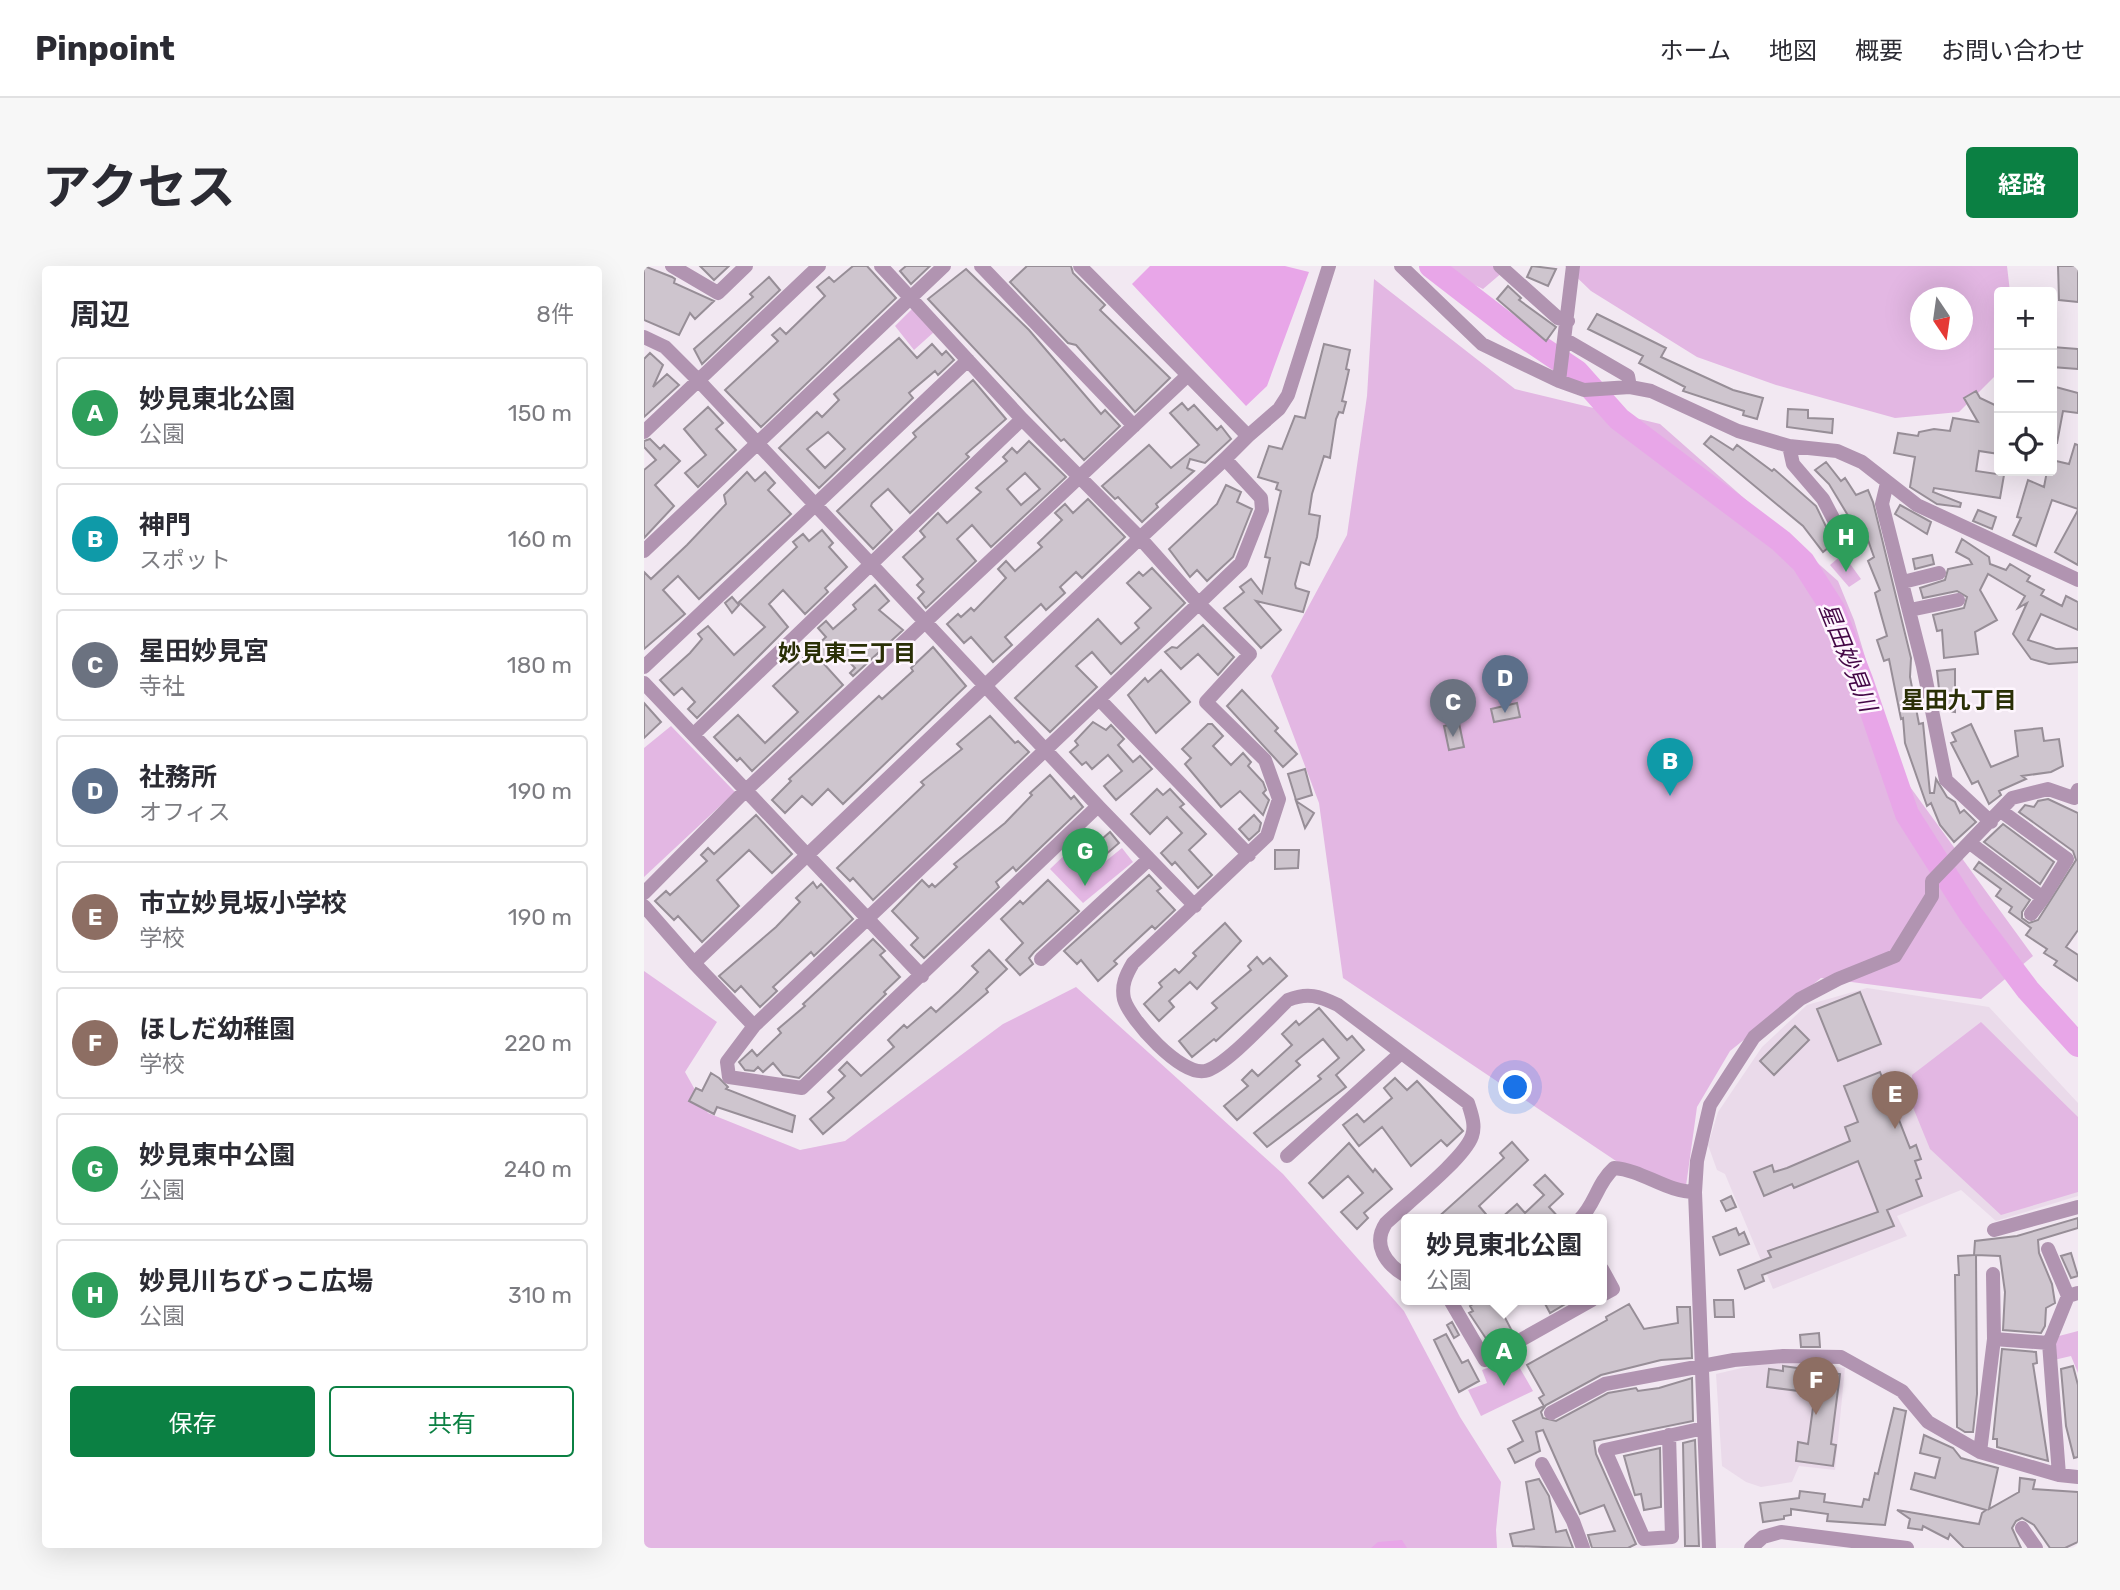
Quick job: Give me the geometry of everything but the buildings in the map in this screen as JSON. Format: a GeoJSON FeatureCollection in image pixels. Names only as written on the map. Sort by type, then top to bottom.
{"type":"FeatureCollection","features":[{"type":"Feature","properties":{"kind":"street"},"geometry":{"type":"LineString","coordinates":[[672,266],[690,270],[718,293],[746,266]]}},
{"type":"Feature","properties":{"kind":"street"},"geometry":{"type":"LineString","coordinates":[[644,432],[819,266]]}},
{"type":"Feature","properties":{"kind":"street"},"geometry":{"type":"LineString","coordinates":[[881,266],[1022,419],[1081,476],[1199,604],[1250,654],[1206,702],[1265,760],[1279,799],[1267,836],[1133,963],[1124,978],[1123,996],[1129,1012],[1175,1061],[1191,1070],[1205,1071],[1213,1067],[1288,1000],[1301,995],[1317,995],[1338,1004],[1468,1103],[1473,1120],[1472,1135],[1460,1154],[1386,1223],[1378,1234],[1379,1247],[1387,1260],[1401,1272]]}},
{"type":"Feature","properties":{"kind":"street"},"geometry":{"type":"LineString","coordinates":[[644,551],[944,266]]}},
{"type":"Feature","properties":{"kind":"street"},"geometry":{"type":"LineString","coordinates":[[981,266],[1134,426]]}},
{"type":"Feature","properties":{"kind":"street"},"geometry":{"type":"LineString","coordinates":[[1080,266],[1248,436]]}},
{"type":"Feature","properties":{"kind":"street"},"geometry":{"type":"LineString","coordinates":[[694,963],[984,684],[1279,409],[1288,395],[1329,266]]}},
{"type":"Feature","properties":{"kind":"street"},"geometry":{"type":"LineString","coordinates":[[1401,266],[1482,344],[1561,376],[1584,390],[1630,387],[1651,391],[1738,431],[1789,446],[1837,451],[1862,462],[1917,505],[2078,580]]}},
{"type":"Feature","properties":{"kind":"street"},"geometry":{"type":"LineString","coordinates":[[1500,266],[1558,317],[1568,321]]}},
{"type":"Feature","properties":{"kind":"street"},"geometry":{"type":"LineString","coordinates":[[1561,376],[1573,266]]}},
{"type":"Feature","properties":{"kind":"street"},"geometry":{"type":"LineString","coordinates":[[644,337],[665,347],[699,380],[1148,860],[1195,906]]}},
{"type":"Feature","properties":{"kind":"street"},"geometry":{"type":"LineString","coordinates":[[1566,346],[1628,376],[1630,387]]}},
{"type":"Feature","properties":{"kind":"street"},"geometry":{"type":"LineString","coordinates":[[644,667],[968,360]]}},
{"type":"Feature","properties":{"kind":"street"},"geometry":{"type":"LineString","coordinates":[[644,893],[745,792],[1188,375]]}},
{"type":"Feature","properties":{"kind":"street"},"geometry":{"type":"LineString","coordinates":[[694,734],[1022,419]]}},
{"type":"Feature","properties":{"kind":"street"},"geometry":{"type":"LineString","coordinates":[[1789,446],[1793,464],[1823,499],[1847,545]]}},
{"type":"Feature","properties":{"kind":"street"},"geometry":{"type":"LineString","coordinates":[[1098,806],[802,1088],[729,1077],[727,1062],[754,1026],[1241,563],[1262,510],[1261,498],[1225,459]]}},
{"type":"Feature","properties":{"kind":"street"},"geometry":{"type":"LineString","coordinates":[[1887,483],[1882,504],[1910,610],[1946,780],[1996,816],[2067,859],[2031,914]]}},
{"type":"Feature","properties":{"kind":"street"},"geometry":{"type":"LineString","coordinates":[[1903,582],[1939,573]]}},
{"type":"Feature","properties":{"kind":"street"},"geometry":{"type":"LineString","coordinates":[[1910,610],[1958,600]]}},
{"type":"Feature","properties":{"kind":"street"},"geometry":{"type":"LineString","coordinates":[[644,682],[745,792],[922,976]]}},
{"type":"Feature","properties":{"kind":"street"},"geometry":{"type":"LineString","coordinates":[[1099,699],[1249,855]]}},
{"type":"Feature","properties":{"kind":"street"},"geometry":{"type":"LineString","coordinates":[[1709,1548],[1695,1192],[1697,1161],[1710,1105],[1754,1037],[1800,999],[1838,978],[1895,956],[1932,896],[1932,881],[2012,798],[2048,789],[2077,796]]}},
{"type":"Feature","properties":{"kind":"street"},"geometry":{"type":"LineString","coordinates":[[1970,844],[2043,898]]}},
{"type":"Feature","properties":{"kind":"street"},"geometry":{"type":"LineString","coordinates":[[1041,960],[1148,860]]}},
{"type":"Feature","properties":{"kind":"street"},"geometry":{"type":"LineString","coordinates":[[644,906],[754,1026]]}},
{"type":"Feature","properties":{"kind":"street"},"geometry":{"type":"LineString","coordinates":[[1287,1156],[1401,1053]]}},
{"type":"Feature","properties":{"kind":"street"},"geometry":{"type":"LineString","coordinates":[[1586,1214],[1602,1179],[1614,1168],[1628,1169],[1681,1192],[1695,1192]]}},
{"type":"Feature","properties":{"kind":"street"},"geometry":{"type":"LineString","coordinates":[[1994,1230],[2078,1207]]}},
{"type":"Feature","properties":{"kind":"street"},"geometry":{"type":"LineString","coordinates":[[2048,1249],[2073,1295],[2049,1343],[2059,1475]]}},
{"type":"Feature","properties":{"kind":"street"},"geometry":{"type":"LineString","coordinates":[[1980,1452],[1994,1339],[1993,1274]]}},
{"type":"Feature","properties":{"kind":"street"},"geometry":{"type":"LineString","coordinates":[[1607,1278],[1613,1289],[1607,1292]]}},
{"type":"Feature","properties":{"kind":"street"},"geometry":{"type":"LineString","coordinates":[[1453,1305],[1485,1360],[1583,1305]]}},
{"type":"Feature","properties":{"kind":"street"},"geometry":{"type":"LineString","coordinates":[[1994,1339],[2049,1343]]}},
{"type":"Feature","properties":{"kind":"street"},"geometry":{"type":"LineString","coordinates":[[1551,1413],[1605,1384],[1783,1356],[1841,1357],[1902,1391],[1928,1422],[1980,1452],[2078,1478]]}},
{"type":"Feature","properties":{"kind":"street"},"geometry":{"type":"LineString","coordinates":[[1669,1435],[1672,1543],[1644,1539],[1605,1450],[1669,1435],[1704,1428]]}},
{"type":"Feature","properties":{"kind":"street"},"geometry":{"type":"LineString","coordinates":[[1542,1464],[1573,1521],[1583,1548]]}},
{"type":"Feature","properties":{"kind":"street"},"geometry":{"type":"LineString","coordinates":[[2022,1528],[2036,1548]]}},
{"type":"Feature","properties":{"kind":"street"},"geometry":{"type":"LineString","coordinates":[[1751,1548],[1763,1537],[1781,1532],[1907,1548]]}},
{"type":"Feature","properties":{"kind":"shaded area"},"geometry":{"type":"Polygon","coordinates":[[[1150,266],[1285,266],[1309,272],[1267,386],[1246,406],[1132,284],[1150,266]]]}},
{"type":"Feature","properties":{"kind":"shaded area"},"geometry":{"type":"Polygon","coordinates":[[[1435,266],[1510,266],[1483,289],[1435,266]]]}},
{"type":"Feature","properties":{"kind":"shaded area"},"geometry":{"type":"Polygon","coordinates":[[[1565,266],[2007,266],[2009,287],[1994,287],[1994,377],[1959,412],[1895,418],[1776,385],[1697,357],[1591,291],[1565,266]]]}},
{"type":"Feature","properties":{"kind":"shaded area"},"geometry":{"type":"Polygon","coordinates":[[[1374,279],[1515,389],[1660,424],[1838,581],[1854,620],[1900,773],[2033,956],[1981,999],[1821,978],[1730,1051],[1697,1107],[1686,1186],[1622,1165],[1343,978],[1319,803],[1271,676],[1347,535],[1367,396],[1374,279]]]}},
{"type":"Feature","properties":{"kind":"shaded area"},"geometry":{"type":"Polygon","coordinates":[[[913,308],[934,332],[914,350],[895,326],[913,308]]]}},
{"type":"Feature","properties":{"kind":"shaded area"},"geometry":{"type":"Polygon","coordinates":[[[1843,554],[1861,579],[1849,587],[1830,565],[1843,554]]]}},
{"type":"Feature","properties":{"kind":"shaded area"},"geometry":{"type":"Polygon","coordinates":[[[671,726],[735,792],[644,877],[644,748],[671,726]]]}},
{"type":"Feature","properties":{"kind":"shaded area"},"geometry":{"type":"Polygon","coordinates":[[[1074,846],[1096,869],[1122,848],[1133,862],[1083,903],[1050,869],[1074,846]]]}},
{"type":"Feature","properties":{"kind":"shaded area"},"geometry":{"type":"Polygon","coordinates":[[[644,971],[717,1022],[685,1072],[708,1113],[800,1150],[845,1141],[1003,1024],[1076,987],[1283,1174],[1404,1311],[1460,1417],[1501,1482],[1497,1548],[644,1548],[644,971]]]}},
{"type":"Feature","properties":{"kind":"shaded area"},"geometry":{"type":"Polygon","coordinates":[[[1867,988],[1989,1007],[2078,1103],[2078,1196],[1996,1221],[1961,1190],[1897,1216],[1907,1236],[1773,1289],[1725,1174],[1717,1170],[1708,1145],[1718,1112],[1762,1047],[1807,1005],[1867,988]]]}},
{"type":"Feature","properties":{"kind":"shaded area"},"geometry":{"type":"Polygon","coordinates":[[[1981,1022],[2078,1117],[2078,1192],[2001,1215],[1930,1149],[1912,1105],[1912,1075],[1981,1022]]]}},
{"type":"Feature","properties":{"kind":"shaded area"},"geometry":{"type":"Polygon","coordinates":[[[2078,1331],[2078,1373],[2071,1356],[2054,1360],[2053,1348],[2059,1336],[2078,1331]]]}},
{"type":"Feature","properties":{"kind":"shaded area"},"geometry":{"type":"Polygon","coordinates":[[[1514,1358],[1533,1391],[1481,1416],[1468,1390],[1487,1383],[1482,1370],[1514,1358]]]}},
{"type":"Feature","properties":{"kind":"shaded area"},"geometry":{"type":"Polygon","coordinates":[[[1763,1363],[1807,1363],[1845,1368],[1835,1470],[1799,1466],[1792,1482],[1761,1487],[1746,1482],[1722,1466],[1716,1374],[1763,1363]]]}},
{"type":"Feature","properties":{"kind":"shaded area"},"geometry":{"type":"Polygon","coordinates":[[[1402,1540],[1407,1548],[1371,1548],[1378,1542],[1402,1540]]]}},
{"type":"Feature","properties":{"kind":"waterway","name":"星田妙見川"},"geometry":{"type":"LineString","coordinates":[[1431,266],[1510,327],[1577,372],[1619,419],[1781,541],[1803,562],[1833,609],[1861,680],[1907,814],[1970,913],[2028,990],[2078,1045]]}},
{"type":"Feature","properties":{"kind":"place","name":"妙見川ちびっこ広場"},"geometry":{"type":"Point","coordinates":[1846,572]}},
{"type":"Feature","properties":{"kind":"place","name":"社務所"},"geometry":{"type":"Point","coordinates":[1505,713]}},
{"type":"Feature","properties":{"kind":"place","name":"星田妙見宮"},"geometry":{"type":"Point","coordinates":[1453,737]}},
{"type":"Feature","properties":{"kind":"place","name":"神門"},"geometry":{"type":"Point","coordinates":[1670,796]}},
{"type":"Feature","properties":{"kind":"place","name":"妙見東中公園"},"geometry":{"type":"Point","coordinates":[1085,886]}},
{"type":"Feature","properties":{"kind":"place","name":"市立妙見坂小学校"},"geometry":{"type":"Point","coordinates":[1895,1129]}},
{"type":"Feature","properties":{"kind":"place","name":"妙見東北公園"},"geometry":{"type":"Point","coordinates":[1504,1386]}},
{"type":"Feature","properties":{"kind":"place","name":"ほしだ幼稚園"},"geometry":{"type":"Point","coordinates":[1816,1415]}},
{"type":"Feature","properties":{"kind":"district","name":"妙見東三丁目"},"geometry":{"type":"Point","coordinates":[847,653]}},
{"type":"Feature","properties":{"kind":"district","name":"星田九丁目"},"geometry":{"type":"Point","coordinates":[1959,700]}}]}
